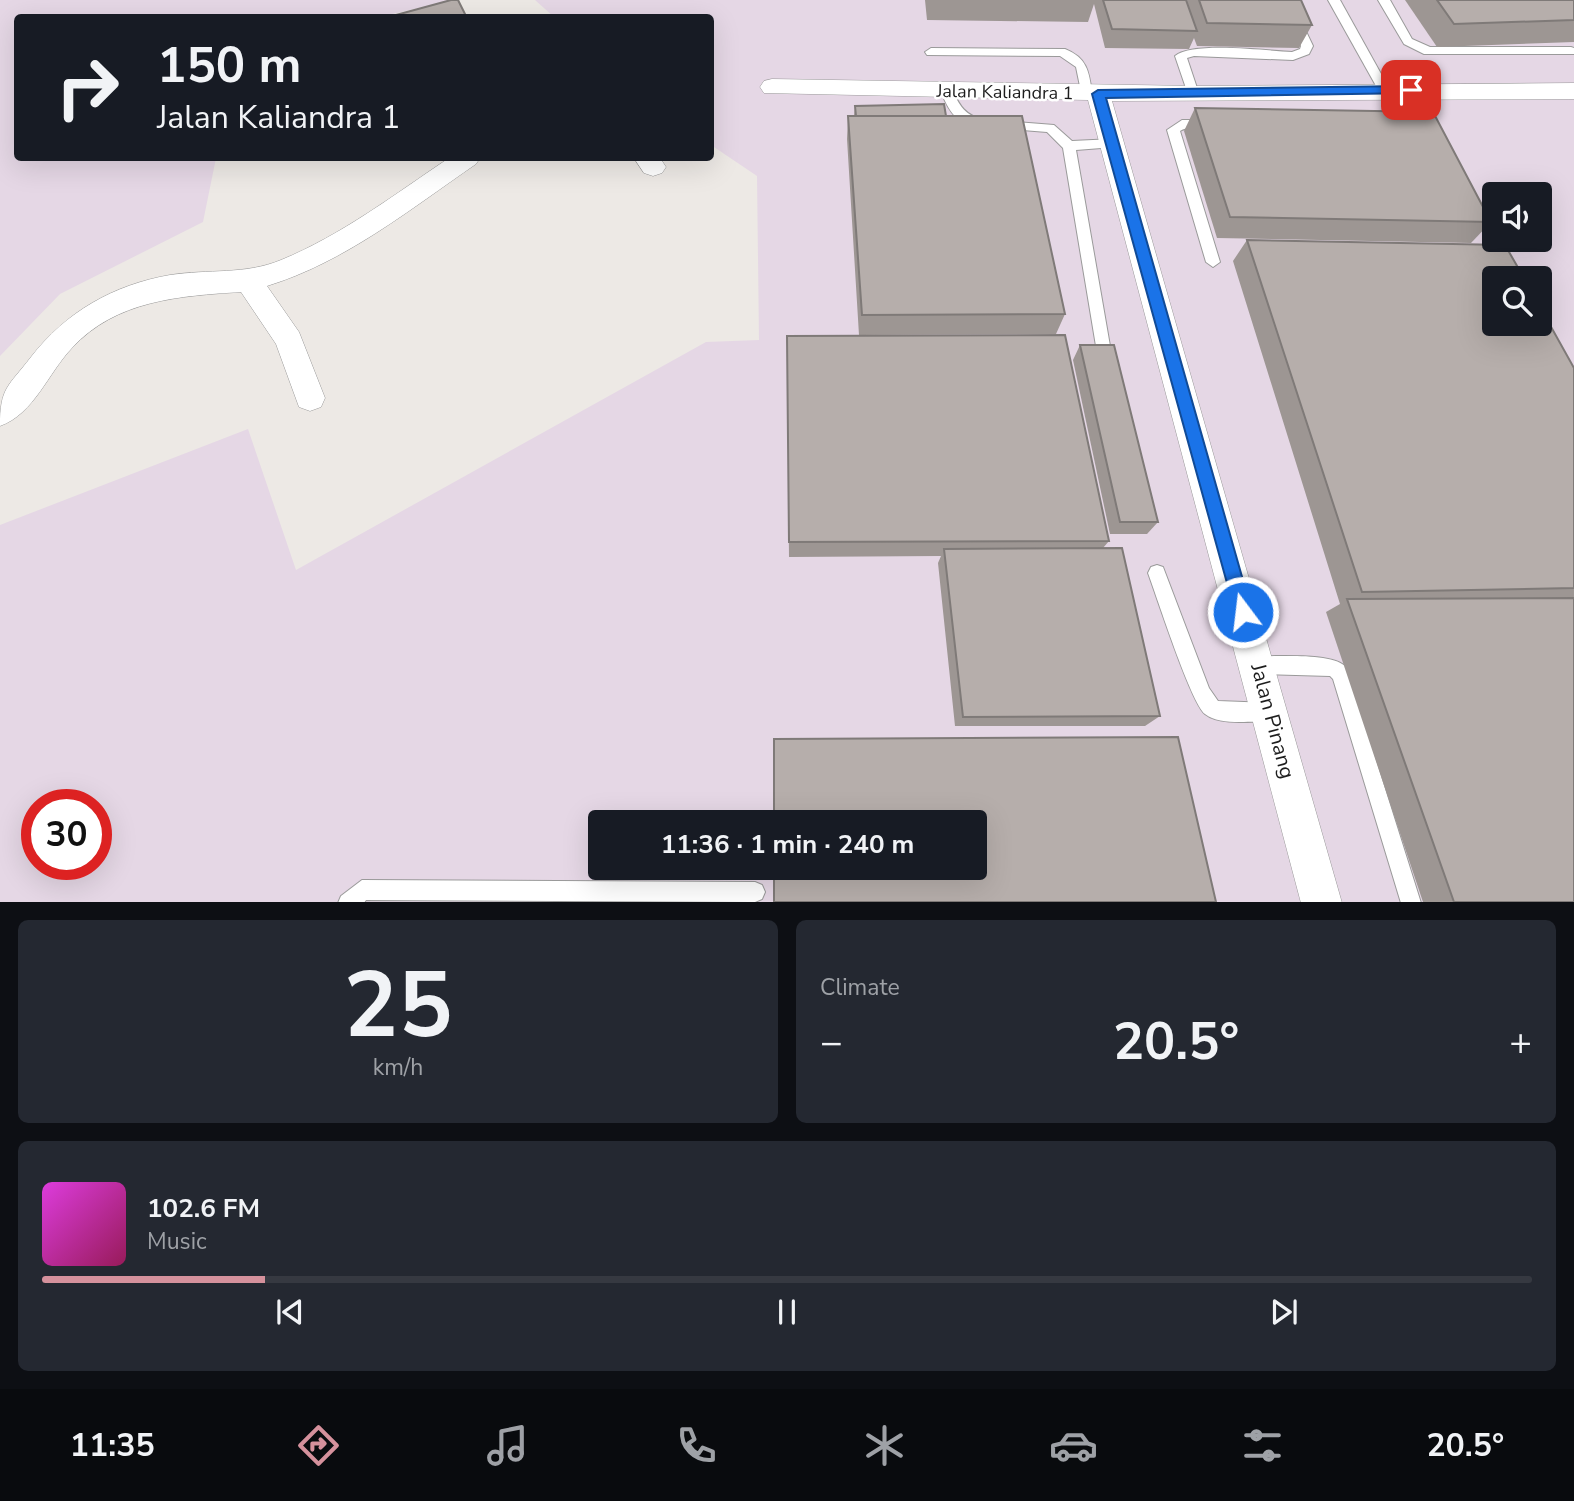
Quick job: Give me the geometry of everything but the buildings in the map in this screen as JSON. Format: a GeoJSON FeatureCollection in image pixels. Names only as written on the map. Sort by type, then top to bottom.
{"type":"FeatureCollection","features":[{"type":"Feature","properties":{"kind":"street","name":"Jalan Kaliandra 1"},"geometry":{"type":"LineString","coordinates":[[772,87],[1193,94],[1249,102],[1384,90],[1574,91]]}},
{"type":"Feature","properties":{"kind":"street","name":"Jalan Pinang"},"geometry":{"type":"LineString","coordinates":[[1092,93],[1114,143],[1322,902]]}},
{"type":"Feature","properties":{"kind":"street"},"geometry":{"type":"LineString","coordinates":[[0,413],[12,404],[62,339],[104,308],[170,286],[248,281],[268,277],[322,255],[463,161]]}},
{"type":"Feature","properties":{"kind":"street"},"geometry":{"type":"LineString","coordinates":[[248,281],[289,340],[310,398]]}},
{"type":"Feature","properties":{"kind":"lane"},"geometry":{"type":"LineString","coordinates":[[1193,94],[1181,56],[1193,52],[1293,56],[1305,51],[1307,46],[1285,0]]}},
{"type":"Feature","properties":{"kind":"lane"},"geometry":{"type":"LineString","coordinates":[[1334,0],[1384,90]]}},
{"type":"Feature","properties":{"kind":"lane"},"geometry":{"type":"LineString","coordinates":[[1384,0],[1408,41],[1428,51],[1571,51]]}},
{"type":"Feature","properties":{"kind":"lane"},"geometry":{"type":"LineString","coordinates":[[931,52],[1061,52],[1076,57],[1081,62],[1092,93]]}},
{"type":"Feature","properties":{"kind":"lane"},"geometry":{"type":"LineString","coordinates":[[947,91],[953,109],[963,119],[975,123],[1050,128],[1069,146],[1103,346]]}},
{"type":"Feature","properties":{"kind":"lane"},"geometry":{"type":"LineString","coordinates":[[1213,262],[1173,130],[1182,124],[1227,123]]}},
{"type":"Feature","properties":{"kind":"lane"},"geometry":{"type":"LineString","coordinates":[[1069,146],[1114,143]]}},
{"type":"Feature","properties":{"kind":"lane"},"geometry":{"type":"LineString","coordinates":[[1157,573],[1202,694],[1212,708],[1221,711],[1270,712]]}},
{"type":"Feature","properties":{"kind":"lane"},"geometry":{"type":"LineString","coordinates":[[1258,664],[1330,667],[1336,668],[1341,674],[1411,902]]}},
{"type":"Feature","properties":{"kind":"lane"},"geometry":{"type":"LineString","coordinates":[[348,902],[362,890],[755,892]]}},
{"type":"Feature","properties":{"kind":"shaded area"},"geometry":{"type":"Polygon","coordinates":[[[0,0],[456,0],[392,14],[14,14],[14,161],[215,161],[203,222],[60,294],[0,356],[0,0]]]}},
{"type":"Feature","properties":{"kind":"shaded area"},"geometry":{"type":"Polygon","coordinates":[[[535,0],[1574,0],[1574,902],[0,902],[0,525],[248,429],[296,570],[706,342],[759,340],[757,176],[714,147],[714,14],[551,14],[535,0]]]}},
{"type":"Feature","properties":{"kind":"route"},"geometry":{"type":"LineString","coordinates":[[1243,612],[1114,143],[1098,94],[1411,90]]}}]}
